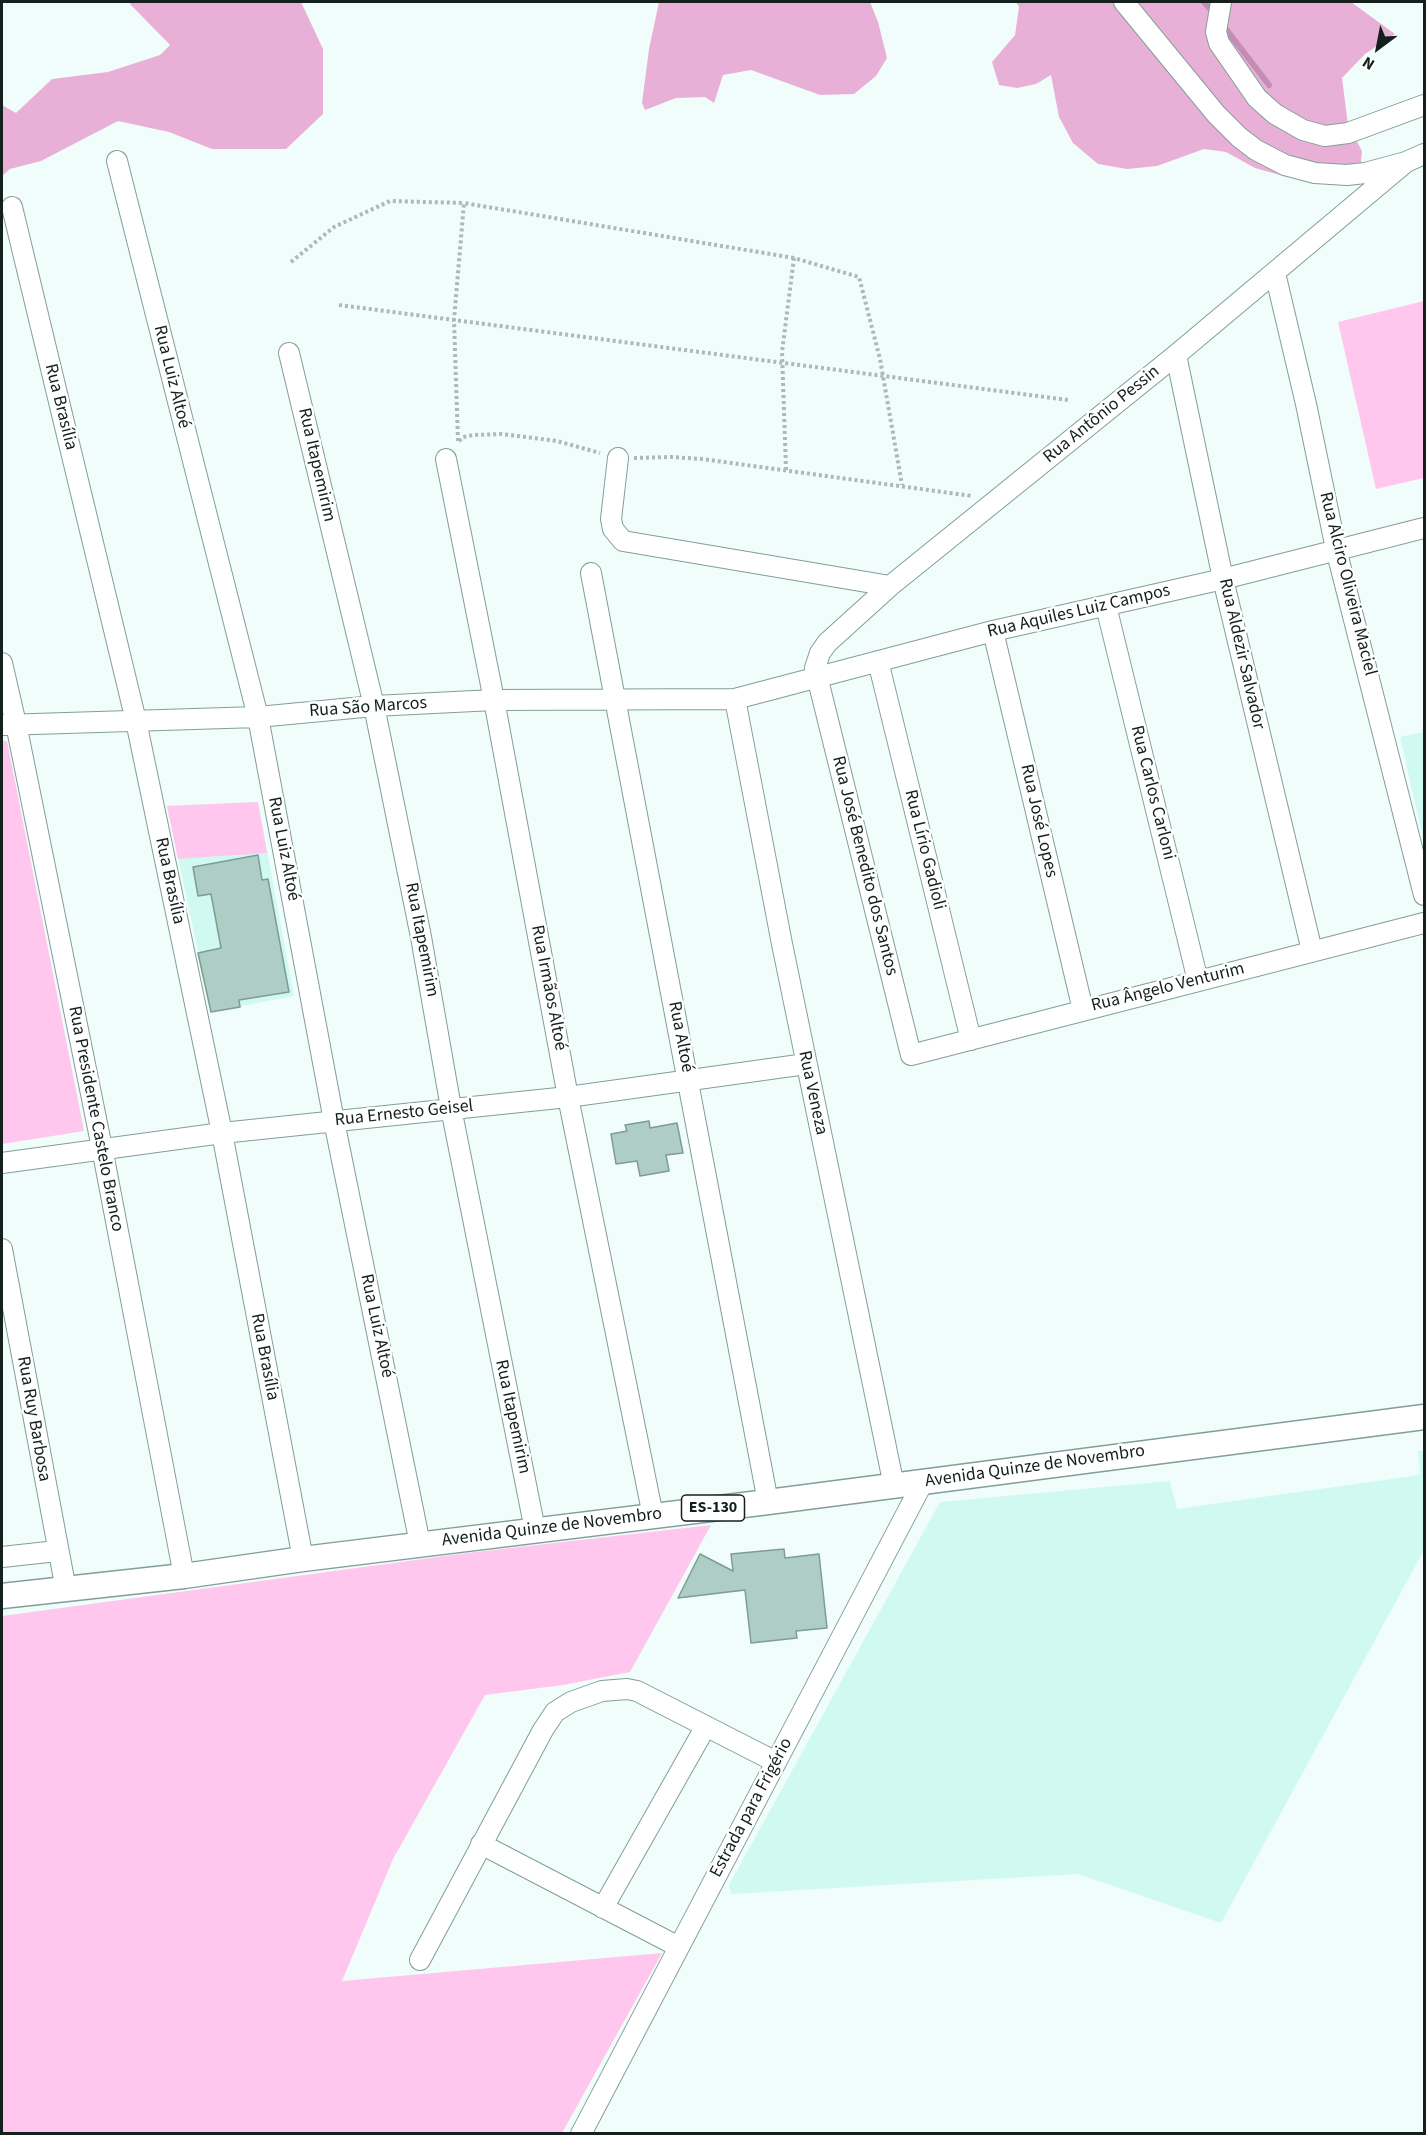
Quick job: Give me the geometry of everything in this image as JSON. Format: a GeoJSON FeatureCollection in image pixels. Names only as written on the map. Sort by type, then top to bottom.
{"type":"FeatureCollection","features":[{"type":"Feature","properties":{"kind":"main road","name":"Avenida Quinze de Novembro"},"geometry":{"type":"LineString","coordinates":[[2,1596],[183,1576],[1425,1417]]}},
{"type":"Feature","properties":{"kind":"street"},"geometry":{"type":"LineString","coordinates":[[1124,2],[1216,114],[1239,137],[1284,165],[1315,173],[1347,175],[1365,173],[1406,162],[1425,154]]}},
{"type":"Feature","properties":{"kind":"street"},"geometry":{"type":"LineString","coordinates":[[1221,2],[1216,32],[1219,44],[1257,98],[1275,114],[1303,130],[1325,136],[1348,134],[1425,105]]}},
{"type":"Feature","properties":{"kind":"street","name":"Rua Luiz Altoé"},"geometry":{"type":"LineString","coordinates":[[117,161],[258,717],[334,1121],[420,1544]]}},
{"type":"Feature","properties":{"kind":"street","name":"Rua Antônio Pessin"},"geometry":{"type":"LineString","coordinates":[[817,678],[816,661],[827,643],[890,586],[1176,355],[1406,162]]}},
{"type":"Feature","properties":{"kind":"street","name":"Rua Brasília"},"geometry":{"type":"LineString","coordinates":[[12,207],[136,721],[222,1133],[303,1559]]}},
{"type":"Feature","properties":{"kind":"street","name":"Rua Alciro Oliveira Maciel"},"geometry":{"type":"LineString","coordinates":[[1275,273],[1306,404],[1336,549],[1425,895]]}},
{"type":"Feature","properties":{"kind":"street","name":"Rua Itapemirim"},"geometry":{"type":"LineString","coordinates":[[289,353],[374,706],[421,937],[451,1108],[536,1530]]}},
{"type":"Feature","properties":{"kind":"street","name":"Rua Aldezir Salvador"},"geometry":{"type":"LineString","coordinates":[[1176,355],[1223,579],[1312,951]]}},
{"type":"Feature","properties":{"kind":"street"},"geometry":{"type":"LineString","coordinates":[[618,458],[611,519],[613,529],[623,542],[890,586]]}},
{"type":"Feature","properties":{"kind":"street","name":"Rua Irmãos Altoé"},"geometry":{"type":"LineString","coordinates":[[446,459],[494,700],[568,1097],[653,1516]]}},
{"type":"Feature","properties":{"kind":"street","name":"Rua Aquiles Luiz Campos"},"geometry":{"type":"LineString","coordinates":[[735,699],[993,631],[1223,579],[1425,528]]}},
{"type":"Feature","properties":{"kind":"street","name":"Rua Altoé"},"geometry":{"type":"LineString","coordinates":[[591,573],[768,1502]]}},
{"type":"Feature","properties":{"kind":"street","name":"Rua Carlos Carloni"},"geometry":{"type":"LineString","coordinates":[[1106,606],[1198,981]]}},
{"type":"Feature","properties":{"kind":"street","name":"Rua José Lopes"},"geometry":{"type":"LineString","coordinates":[[993,631],[1083,1010]]}},
{"type":"Feature","properties":{"kind":"street","name":"Rua Lírio Gadioli"},"geometry":{"type":"LineString","coordinates":[[878,661],[971,1040]]}},
{"type":"Feature","properties":{"kind":"street","name":"Rua Presidente Castelo Branco"},"geometry":{"type":"LineString","coordinates":[[2,663],[9,725],[102,1148],[183,1576]]}},
{"type":"Feature","properties":{"kind":"street","name":"Rua José Benedito dos Santos"},"geometry":{"type":"LineString","coordinates":[[817,678],[911,1054]]}},
{"type":"Feature","properties":{"kind":"street","name":"Rua São Marcos"},"geometry":{"type":"LineString","coordinates":[[9,725],[258,717],[374,706],[494,700],[735,699]]}},
{"type":"Feature","properties":{"kind":"street","name":"Rua Veneza"},"geometry":{"type":"LineString","coordinates":[[735,699],[806,1064],[894,1485]]}},
{"type":"Feature","properties":{"kind":"street","name":"Rua Ângelo Venturim"},"geometry":{"type":"LineString","coordinates":[[911,1054],[1425,923]]}},
{"type":"Feature","properties":{"kind":"street","name":"Rua Ernesto Geisel"},"geometry":{"type":"LineString","coordinates":[[2,1163],[222,1133],[568,1097],[806,1064]]}},
{"type":"Feature","properties":{"kind":"street","name":"Rua Ruy Barbosa"},"geometry":{"type":"LineString","coordinates":[[2,1249],[66,1590]]}},
{"type":"Feature","properties":{"kind":"street","name":"Estrada para Frigério"},"geometry":{"type":"LineString","coordinates":[[581,2133],[922,1482]]}},
{"type":"Feature","properties":{"kind":"street"},"geometry":{"type":"LineString","coordinates":[[2,1557],[57,1551]]}},
{"type":"Feature","properties":{"kind":"street"},"geometry":{"type":"LineString","coordinates":[[420,1960],[547,1724],[555,1712],[571,1702],[602,1691],[627,1689],[651,1698],[776,1762]]}},
{"type":"Feature","properties":{"kind":"street"},"geometry":{"type":"LineString","coordinates":[[603,1908],[706,1726]]}},
{"type":"Feature","properties":{"kind":"street"},"geometry":{"type":"LineString","coordinates":[[482,1844],[679,1947]]}},
{"type":"Feature","properties":{"kind":"path"},"geometry":{"type":"LineString","coordinates":[[291,262],[334,227],[390,201],[464,203],[794,258],[859,277],[883,375],[902,485]]}},
{"type":"Feature","properties":{"kind":"path"},"geometry":{"type":"LineString","coordinates":[[458,441],[454,320],[464,203]]}},
{"type":"Feature","properties":{"kind":"path"},"geometry":{"type":"LineString","coordinates":[[786,470],[782,352],[794,258]]}},
{"type":"Feature","properties":{"kind":"path"},"geometry":{"type":"LineString","coordinates":[[339,305],[1068,400]]}},
{"type":"Feature","properties":{"kind":"path"},"geometry":{"type":"LineString","coordinates":[[446,459],[463,437],[486,434],[536,438],[577,445],[618,458],[702,459],[997,500]]}},
{"type":"Feature","properties":{"kind":"shaded area"},"geometry":{"type":"Polygon","coordinates":[[[131,2],[301,2],[323,49],[323,114],[286,149],[212,149],[169,132],[118,121],[41,161],[10,169],[2,176],[2,105],[16,113],[52,79],[108,72],[160,55],[170,45],[130,4],[131,2]]]}},
{"type":"Feature","properties":{"kind":"shaded area"},"geometry":{"type":"Polygon","coordinates":[[[659,2],[870,2],[878,22],[887,58],[876,76],[854,94],[820,95],[751,70],[723,75],[714,103],[705,97],[676,98],[645,110],[642,103],[649,49],[659,2]]]}},
{"type":"Feature","properties":{"kind":"shaded area"},"geometry":{"type":"Polygon","coordinates":[[[1016,2],[1351,2],[1395,34],[1365,54],[1342,78],[1348,125],[1362,151],[1360,171],[1326,177],[1287,177],[1255,168],[1226,152],[1204,149],[1157,166],[1127,169],[1098,164],[1073,143],[1059,117],[1051,75],[1036,84],[1017,88],[999,85],[992,62],[1015,35],[1019,7],[1016,2]]]}},
{"type":"Feature","properties":{"kind":"shaded area"},"geometry":{"type":"Polygon","coordinates":[[[1424,301],[1424,478],[1376,489],[1338,322],[1424,301]]]}},
{"type":"Feature","properties":{"kind":"shaded area"},"geometry":{"type":"Polygon","coordinates":[[[1424,732],[1424,842],[1400,737],[1424,732]]]}},
{"type":"Feature","properties":{"kind":"shaded area"},"geometry":{"type":"Polygon","coordinates":[[[2,741],[7,741],[84,1131],[2,1144],[2,741]]]}},
{"type":"Feature","properties":{"kind":"shaded area"},"geometry":{"type":"Polygon","coordinates":[[[258,802],[294,996],[211,1012],[167,806],[258,802]]]}},
{"type":"Feature","properties":{"kind":"shaded area"},"geometry":{"type":"Polygon","coordinates":[[[258,802],[267,853],[178,859],[167,806],[258,802]]]}},
{"type":"Feature","properties":{"kind":"shaded area"},"geometry":{"type":"Polygon","coordinates":[[[1418,1451],[1424,1451],[1424,1550],[1221,1923],[1078,1874],[731,1894],[729,1885],[940,1502],[1170,1481],[1177,1509],[1420,1475],[1418,1451]]]}},
{"type":"Feature","properties":{"kind":"shaded area"},"geometry":{"type":"Polygon","coordinates":[[[711,1525],[630,1672],[563,1685],[485,1695],[393,1859],[342,1981],[662,1953],[562,2133],[2,2133],[2,1616],[467,1553],[711,1525]]]}},
{"type":"Feature","properties":{"kind":"building"},"geometry":{"type":"Polygon","coordinates":[[[258,855],[262,880],[268,879],[289,992],[239,1000],[240,1007],[211,1012],[198,953],[221,948],[211,894],[198,896],[193,867],[258,855]]]}},
{"type":"Feature","properties":{"kind":"building"},"geometry":{"type":"Polygon","coordinates":[[[649,1121],[650,1128],[677,1123],[683,1153],[666,1155],[669,1171],[640,1176],[637,1161],[616,1164],[611,1134],[627,1131],[625,1125],[649,1121]]]}},
{"type":"Feature","properties":{"kind":"building"},"geometry":{"type":"Polygon","coordinates":[[[784,1549],[785,1558],[819,1554],[827,1628],[796,1631],[797,1638],[751,1643],[745,1590],[678,1598],[700,1554],[733,1571],[731,1554],[784,1549]]]}},
{"type":"Feature","properties":{"kind":"waterway"},"geometry":{"type":"LineString","coordinates":[[1204,2],[1214,13]]}},
{"type":"Feature","properties":{"kind":"waterway"},"geometry":{"type":"LineString","coordinates":[[1222,24],[1269,85]]}}]}
